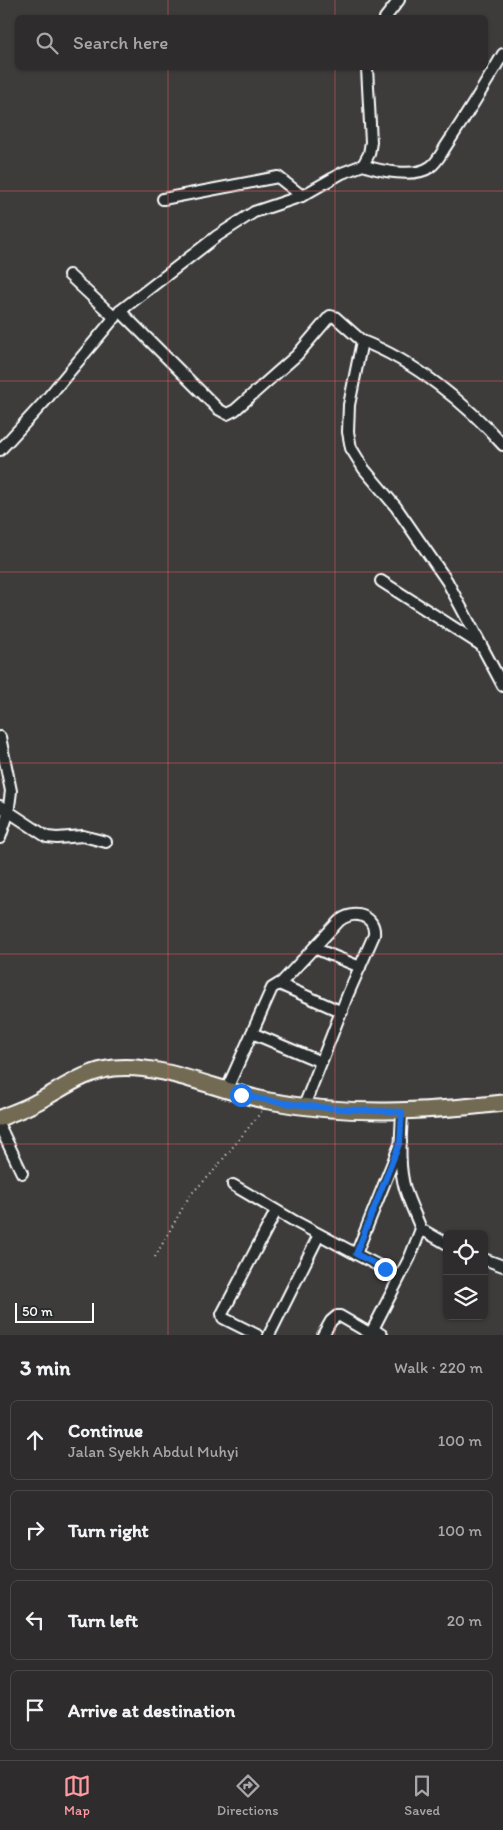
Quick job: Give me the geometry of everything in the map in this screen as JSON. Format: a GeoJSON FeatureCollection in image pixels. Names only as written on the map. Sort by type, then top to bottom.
{"type":"FeatureCollection","features":[{"type":"Feature","properties":{"kind":"main road"},"geometry":{"type":"LineString","coordinates":[[0,1118],[35,1103],[84,1076],[113,1068],[144,1068],[269,1102],[304,1106],[402,1112],[461,1108],[503,1102]]}},
{"type":"Feature","properties":{"kind":"street"},"geometry":{"type":"LineString","coordinates":[[387,15],[399,0]]}},
{"type":"Feature","properties":{"kind":"street"},"geometry":{"type":"LineString","coordinates":[[0,450],[45,402],[117,314],[217,236],[247,216],[302,196],[342,173],[363,165],[376,169],[407,172],[421,171],[431,167],[466,117],[503,54]]}},
{"type":"Feature","properties":{"kind":"street"},"geometry":{"type":"LineString","coordinates":[[363,165],[369,154],[371,142],[367,70]]}},
{"type":"Feature","properties":{"kind":"street"},"geometry":{"type":"LineString","coordinates":[[163,199],[278,177],[302,196]]}},
{"type":"Feature","properties":{"kind":"street"},"geometry":{"type":"LineString","coordinates":[[69,275],[117,314],[218,409],[227,414],[232,413],[297,355],[330,316],[335,316],[362,341],[410,364],[481,420],[503,445]]}},
{"type":"Feature","properties":{"kind":"street"},"geometry":{"type":"LineString","coordinates":[[362,341],[349,405],[348,432],[351,448],[364,469],[396,507],[447,580],[503,686]]}},
{"type":"Feature","properties":{"kind":"street"},"geometry":{"type":"LineString","coordinates":[[381,581],[482,646]]}},
{"type":"Feature","properties":{"kind":"street"},"geometry":{"type":"LineString","coordinates":[[0,737],[11,792],[4,808],[0,838]]}},
{"type":"Feature","properties":{"kind":"street"},"geometry":{"type":"LineString","coordinates":[[4,808],[36,832],[46,837],[83,836],[106,842]]}},
{"type":"Feature","properties":{"kind":"street"},"geometry":{"type":"LineString","coordinates":[[226,1091],[272,988],[279,984],[344,916],[360,915],[369,921],[375,930],[374,935],[304,1106]]}},
{"type":"Feature","properties":{"kind":"street"},"geometry":{"type":"LineString","coordinates":[[314,948],[360,967]]}},
{"type":"Feature","properties":{"kind":"street"},"geometry":{"type":"LineString","coordinates":[[279,984],[342,1012]]}},
{"type":"Feature","properties":{"kind":"street"},"geometry":{"type":"LineString","coordinates":[[252,1033],[321,1062]]}},
{"type":"Feature","properties":{"kind":"street"},"geometry":{"type":"LineString","coordinates":[[402,1112],[401,1168],[406,1191],[421,1228],[443,1242]]}},
{"type":"Feature","properties":{"kind":"street"},"geometry":{"type":"LineString","coordinates":[[0,1128],[22,1173]]}},
{"type":"Feature","properties":{"kind":"street"},"geometry":{"type":"LineString","coordinates":[[356,1254],[400,1142]]}},
{"type":"Feature","properties":{"kind":"street"},"geometry":{"type":"LineString","coordinates":[[233,1185],[319,1235],[399,1276]]}},
{"type":"Feature","properties":{"kind":"street"},"geometry":{"type":"LineString","coordinates":[[257,1335],[222,1315],[276,1211]]}},
{"type":"Feature","properties":{"kind":"street"},"geometry":{"type":"LineString","coordinates":[[322,1335],[330,1321],[337,1316],[374,1333],[399,1276],[410,1257],[421,1228]]}},
{"type":"Feature","properties":{"kind":"street"},"geometry":{"type":"LineString","coordinates":[[269,1335],[319,1235]]}},
{"type":"Feature","properties":{"kind":"street"},"geometry":{"type":"LineString","coordinates":[[488,1260],[503,1266]]}},
{"type":"Feature","properties":{"kind":"path"},"geometry":{"type":"LineString","coordinates":[[155,1257],[190,1196],[211,1174],[269,1102]]}},
{"type":"Feature","properties":{"kind":"route"},"geometry":{"type":"LineString","coordinates":[[241,1095],[269,1102],[304,1106],[402,1112],[400,1142],[356,1254],[385,1269]]}}]}
